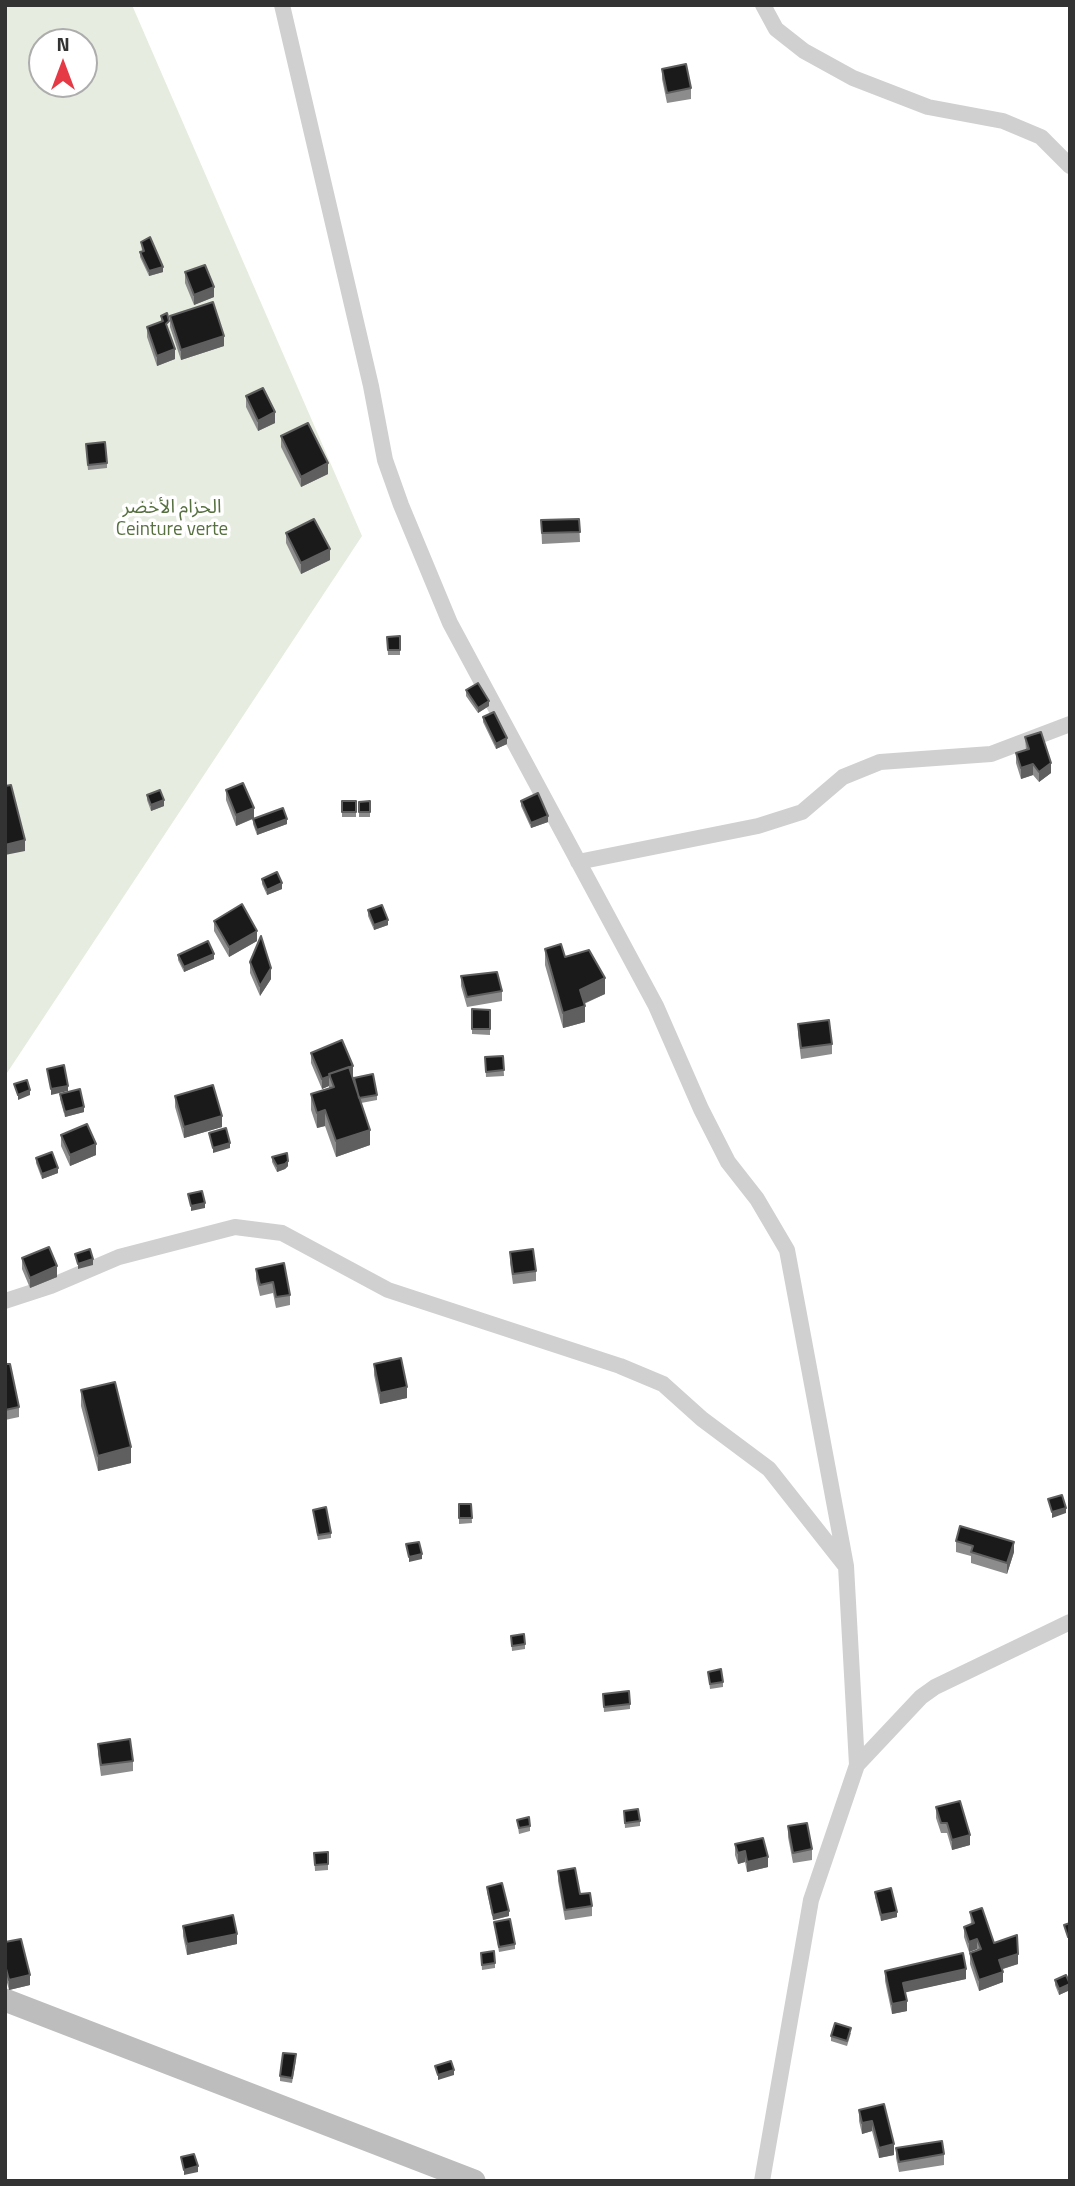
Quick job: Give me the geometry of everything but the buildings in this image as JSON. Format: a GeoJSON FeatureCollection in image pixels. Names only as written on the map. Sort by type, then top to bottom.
{"type":"FeatureCollection","features":[{"type":"Feature","properties":{"kind":"street"},"geometry":{"type":"LineString","coordinates":[[282,5],[371,386],[385,460],[450,623],[656,1006],[728,1162],[757,1199],[787,1250],[846,1566],[857,1765],[811,1900],[762,2181]]}},
{"type":"Feature","properties":{"kind":"street"},"geometry":{"type":"LineString","coordinates":[[764,5],[776,29],[804,51],[853,78],[928,107],[1003,121],[1041,138],[1070,166]]}},
{"type":"Feature","properties":{"kind":"street"},"geometry":{"type":"LineString","coordinates":[[578,862],[701,839],[758,826],[802,812],[843,777],[880,762],[991,754],[1070,724]]}},
{"type":"Feature","properties":{"kind":"street"},"geometry":{"type":"LineString","coordinates":[[5,1301],[51,1286],[119,1257],[235,1227],[282,1233],[388,1290],[620,1366],[663,1384],[702,1419],[769,1469],[846,1566]]}},
{"type":"Feature","properties":{"kind":"street"},"geometry":{"type":"LineString","coordinates":[[857,1765],[921,1697],[935,1687],[1070,1622]]}},
{"type":"Feature","properties":{"kind":"street"},"geometry":{"type":"LineString","coordinates":[[5,2000],[474,2181]]}},
{"type":"Feature","properties":{"kind":"green space","name":"الحزام الأخضر Ceinture verte"},"geometry":{"type":"Polygon","coordinates":[[[5,5],[132,5],[362,536],[5,1076],[5,5]]]}}]}
